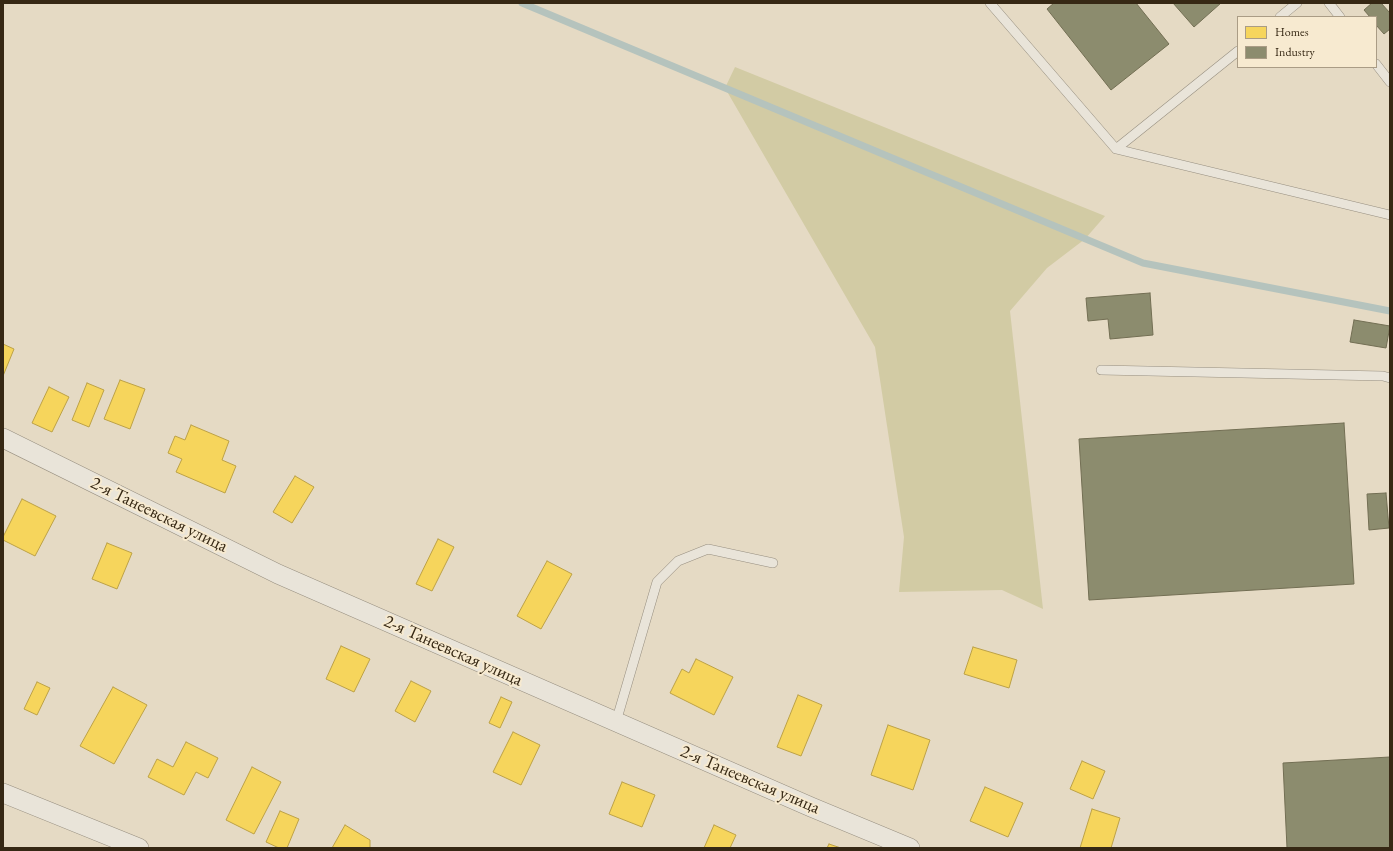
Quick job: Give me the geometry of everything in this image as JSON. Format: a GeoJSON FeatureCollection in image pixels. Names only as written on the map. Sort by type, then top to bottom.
{"type":"FeatureCollection","features":[{"type":"Feature","properties":{"kind":"street","name":"2-я Танеевская улица"},"geometry":{"type":"LineString","coordinates":[[3,438],[278,574],[811,807],[910,848]]}},
{"type":"Feature","properties":{"kind":"street"},"geometry":{"type":"LineString","coordinates":[[3,793],[139,848]]}},
{"type":"Feature","properties":{"kind":"lane"},"geometry":{"type":"LineString","coordinates":[[990,3],[1116,149],[1390,215]]}},
{"type":"Feature","properties":{"kind":"lane"},"geometry":{"type":"LineString","coordinates":[[1281,16],[1297,3]]}},
{"type":"Feature","properties":{"kind":"lane"},"geometry":{"type":"LineString","coordinates":[[1329,3],[1339,16]]}},
{"type":"Feature","properties":{"kind":"lane"},"geometry":{"type":"LineString","coordinates":[[1116,149],[1237,52]]}},
{"type":"Feature","properties":{"kind":"lane"},"geometry":{"type":"LineString","coordinates":[[1377,65],[1390,82]]}},
{"type":"Feature","properties":{"kind":"lane"},"geometry":{"type":"LineString","coordinates":[[1101,370],[1383,376],[1390,378]]}},
{"type":"Feature","properties":{"kind":"lane"},"geometry":{"type":"LineString","coordinates":[[616,722],[657,582],[678,561],[708,549],[773,563]]}},
{"type":"Feature","properties":{"kind":"shaded area"},"geometry":{"type":"Polygon","coordinates":[[[735,67],[1105,216],[1085,239],[1047,268],[1010,311],[1043,609],[1002,590],[899,592],[904,537],[875,347],[725,88],[735,67]]]}},
{"type":"Feature","properties":{"kind":"building: Homes"},"geometry":{"type":"Polygon","coordinates":[[[3,344],[14,349],[3,376],[3,344]]]}},
{"type":"Feature","properties":{"kind":"building: Homes"},"geometry":{"type":"Polygon","coordinates":[[[120,380],[145,389],[130,429],[104,419],[120,380]]]}},
{"type":"Feature","properties":{"kind":"building: Homes"},"geometry":{"type":"Polygon","coordinates":[[[87,383],[104,390],[89,427],[72,420],[87,383]]]}},
{"type":"Feature","properties":{"kind":"building: Homes"},"geometry":{"type":"Polygon","coordinates":[[[49,387],[69,397],[52,432],[32,423],[49,387]]]}},
{"type":"Feature","properties":{"kind":"building: Homes"},"geometry":{"type":"Polygon","coordinates":[[[191,425],[229,441],[222,460],[236,466],[225,493],[176,472],[182,459],[168,453],[175,436],[185,440],[191,425]]]}},
{"type":"Feature","properties":{"kind":"building: Homes"},"geometry":{"type":"Polygon","coordinates":[[[295,476],[314,487],[292,523],[273,512],[295,476]]]}},
{"type":"Feature","properties":{"kind":"building: Homes"},"geometry":{"type":"Polygon","coordinates":[[[22,499],[56,516],[35,556],[3,540],[3,537],[22,499]]]}},
{"type":"Feature","properties":{"kind":"building: Homes"},"geometry":{"type":"Polygon","coordinates":[[[438,539],[454,547],[432,591],[416,584],[438,539]]]}},
{"type":"Feature","properties":{"kind":"building: Homes"},"geometry":{"type":"Polygon","coordinates":[[[107,543],[132,553],[117,589],[92,579],[107,543]]]}},
{"type":"Feature","properties":{"kind":"building: Homes"},"geometry":{"type":"Polygon","coordinates":[[[547,561],[572,574],[541,629],[517,616],[547,561]]]}},
{"type":"Feature","properties":{"kind":"building: Homes"},"geometry":{"type":"Polygon","coordinates":[[[341,646],[370,659],[354,692],[326,679],[341,646]]]}},
{"type":"Feature","properties":{"kind":"building: Homes"},"geometry":{"type":"Polygon","coordinates":[[[973,647],[1017,660],[1009,688],[964,674],[973,647]]]}},
{"type":"Feature","properties":{"kind":"building: Homes"},"geometry":{"type":"Polygon","coordinates":[[[696,659],[733,677],[714,715],[670,693],[682,669],[689,673],[696,659]]]}},
{"type":"Feature","properties":{"kind":"building: Homes"},"geometry":{"type":"Polygon","coordinates":[[[411,681],[431,691],[415,722],[395,711],[411,681]]]}},
{"type":"Feature","properties":{"kind":"building: Homes"},"geometry":{"type":"Polygon","coordinates":[[[37,682],[50,688],[37,715],[24,709],[37,682]]]}},
{"type":"Feature","properties":{"kind":"building: Homes"},"geometry":{"type":"Polygon","coordinates":[[[113,687],[147,705],[114,764],[80,746],[113,687]]]}},
{"type":"Feature","properties":{"kind":"building: Homes"},"geometry":{"type":"Polygon","coordinates":[[[798,695],[822,705],[801,756],[777,747],[798,695]]]}},
{"type":"Feature","properties":{"kind":"building: Homes"},"geometry":{"type":"Polygon","coordinates":[[[501,697],[512,702],[500,728],[489,723],[501,697]]]}},
{"type":"Feature","properties":{"kind":"building: Homes"},"geometry":{"type":"Polygon","coordinates":[[[888,725],[930,740],[913,790],[871,775],[888,725]]]}},
{"type":"Feature","properties":{"kind":"building: Homes"},"geometry":{"type":"Polygon","coordinates":[[[513,732],[540,745],[521,785],[493,772],[513,732]]]}},
{"type":"Feature","properties":{"kind":"building: Homes"},"geometry":{"type":"Polygon","coordinates":[[[186,742],[218,758],[208,778],[196,772],[184,795],[148,777],[157,759],[173,767],[186,742]]]}},
{"type":"Feature","properties":{"kind":"building: Homes"},"geometry":{"type":"Polygon","coordinates":[[[1082,761],[1105,771],[1093,799],[1070,789],[1082,761]]]}},
{"type":"Feature","properties":{"kind":"building: Homes"},"geometry":{"type":"Polygon","coordinates":[[[252,767],[281,782],[254,834],[226,820],[252,767]]]}},
{"type":"Feature","properties":{"kind":"building: Homes"},"geometry":{"type":"Polygon","coordinates":[[[622,782],[655,795],[642,827],[609,814],[622,782]]]}},
{"type":"Feature","properties":{"kind":"building: Homes"},"geometry":{"type":"Polygon","coordinates":[[[985,787],[1023,803],[1008,837],[970,821],[985,787]]]}},
{"type":"Feature","properties":{"kind":"building: Homes"},"geometry":{"type":"Polygon","coordinates":[[[1092,809],[1120,818],[1111,848],[1080,848],[1092,809]]]}},
{"type":"Feature","properties":{"kind":"building: Homes"},"geometry":{"type":"Polygon","coordinates":[[[280,811],[299,819],[287,848],[279,848],[266,842],[280,811]]]}},
{"type":"Feature","properties":{"kind":"building: Homes"},"geometry":{"type":"Polygon","coordinates":[[[345,825],[370,840],[370,848],[332,848],[345,825]]]}},
{"type":"Feature","properties":{"kind":"building: Homes"},"geometry":{"type":"Polygon","coordinates":[[[714,825],[736,835],[730,848],[704,848],[714,825]]]}},
{"type":"Feature","properties":{"kind":"building: Homes"},"geometry":{"type":"Polygon","coordinates":[[[829,844],[841,848],[827,848],[829,844]]]}},
{"type":"Feature","properties":{"kind":"building: Industry"},"geometry":{"type":"Polygon","coordinates":[[[1054,3],[1136,3],[1169,44],[1111,90],[1047,9],[1054,3]]]}},
{"type":"Feature","properties":{"kind":"building: Industry"},"geometry":{"type":"Polygon","coordinates":[[[1173,3],[1221,3],[1194,27],[1173,3]]]}},
{"type":"Feature","properties":{"kind":"building: Industry"},"geometry":{"type":"Polygon","coordinates":[[[1372,3],[1381,3],[1390,13],[1390,29],[1384,34],[1377,26],[1377,16],[1369,16],[1364,10],[1372,3]]]}},
{"type":"Feature","properties":{"kind":"building: Industry"},"geometry":{"type":"Polygon","coordinates":[[[1150,293],[1153,335],[1110,339],[1108,319],[1088,321],[1086,298],[1150,293]]]}},
{"type":"Feature","properties":{"kind":"building: Industry"},"geometry":{"type":"Polygon","coordinates":[[[1354,320],[1390,326],[1386,348],[1350,342],[1354,320]]]}},
{"type":"Feature","properties":{"kind":"building: Industry"},"geometry":{"type":"Polygon","coordinates":[[[1344,423],[1354,584],[1089,600],[1079,439],[1344,423]]]}},
{"type":"Feature","properties":{"kind":"building: Industry"},"geometry":{"type":"Polygon","coordinates":[[[1386,493],[1389,528],[1369,530],[1367,494],[1386,493]]]}},
{"type":"Feature","properties":{"kind":"building: Industry"},"geometry":{"type":"Polygon","coordinates":[[[1390,757],[1390,848],[1287,848],[1283,763],[1390,757]]]}},
{"type":"Feature","properties":{"kind":"waterway"},"geometry":{"type":"LineString","coordinates":[[522,3],[1143,263],[1390,311]]}}]}
